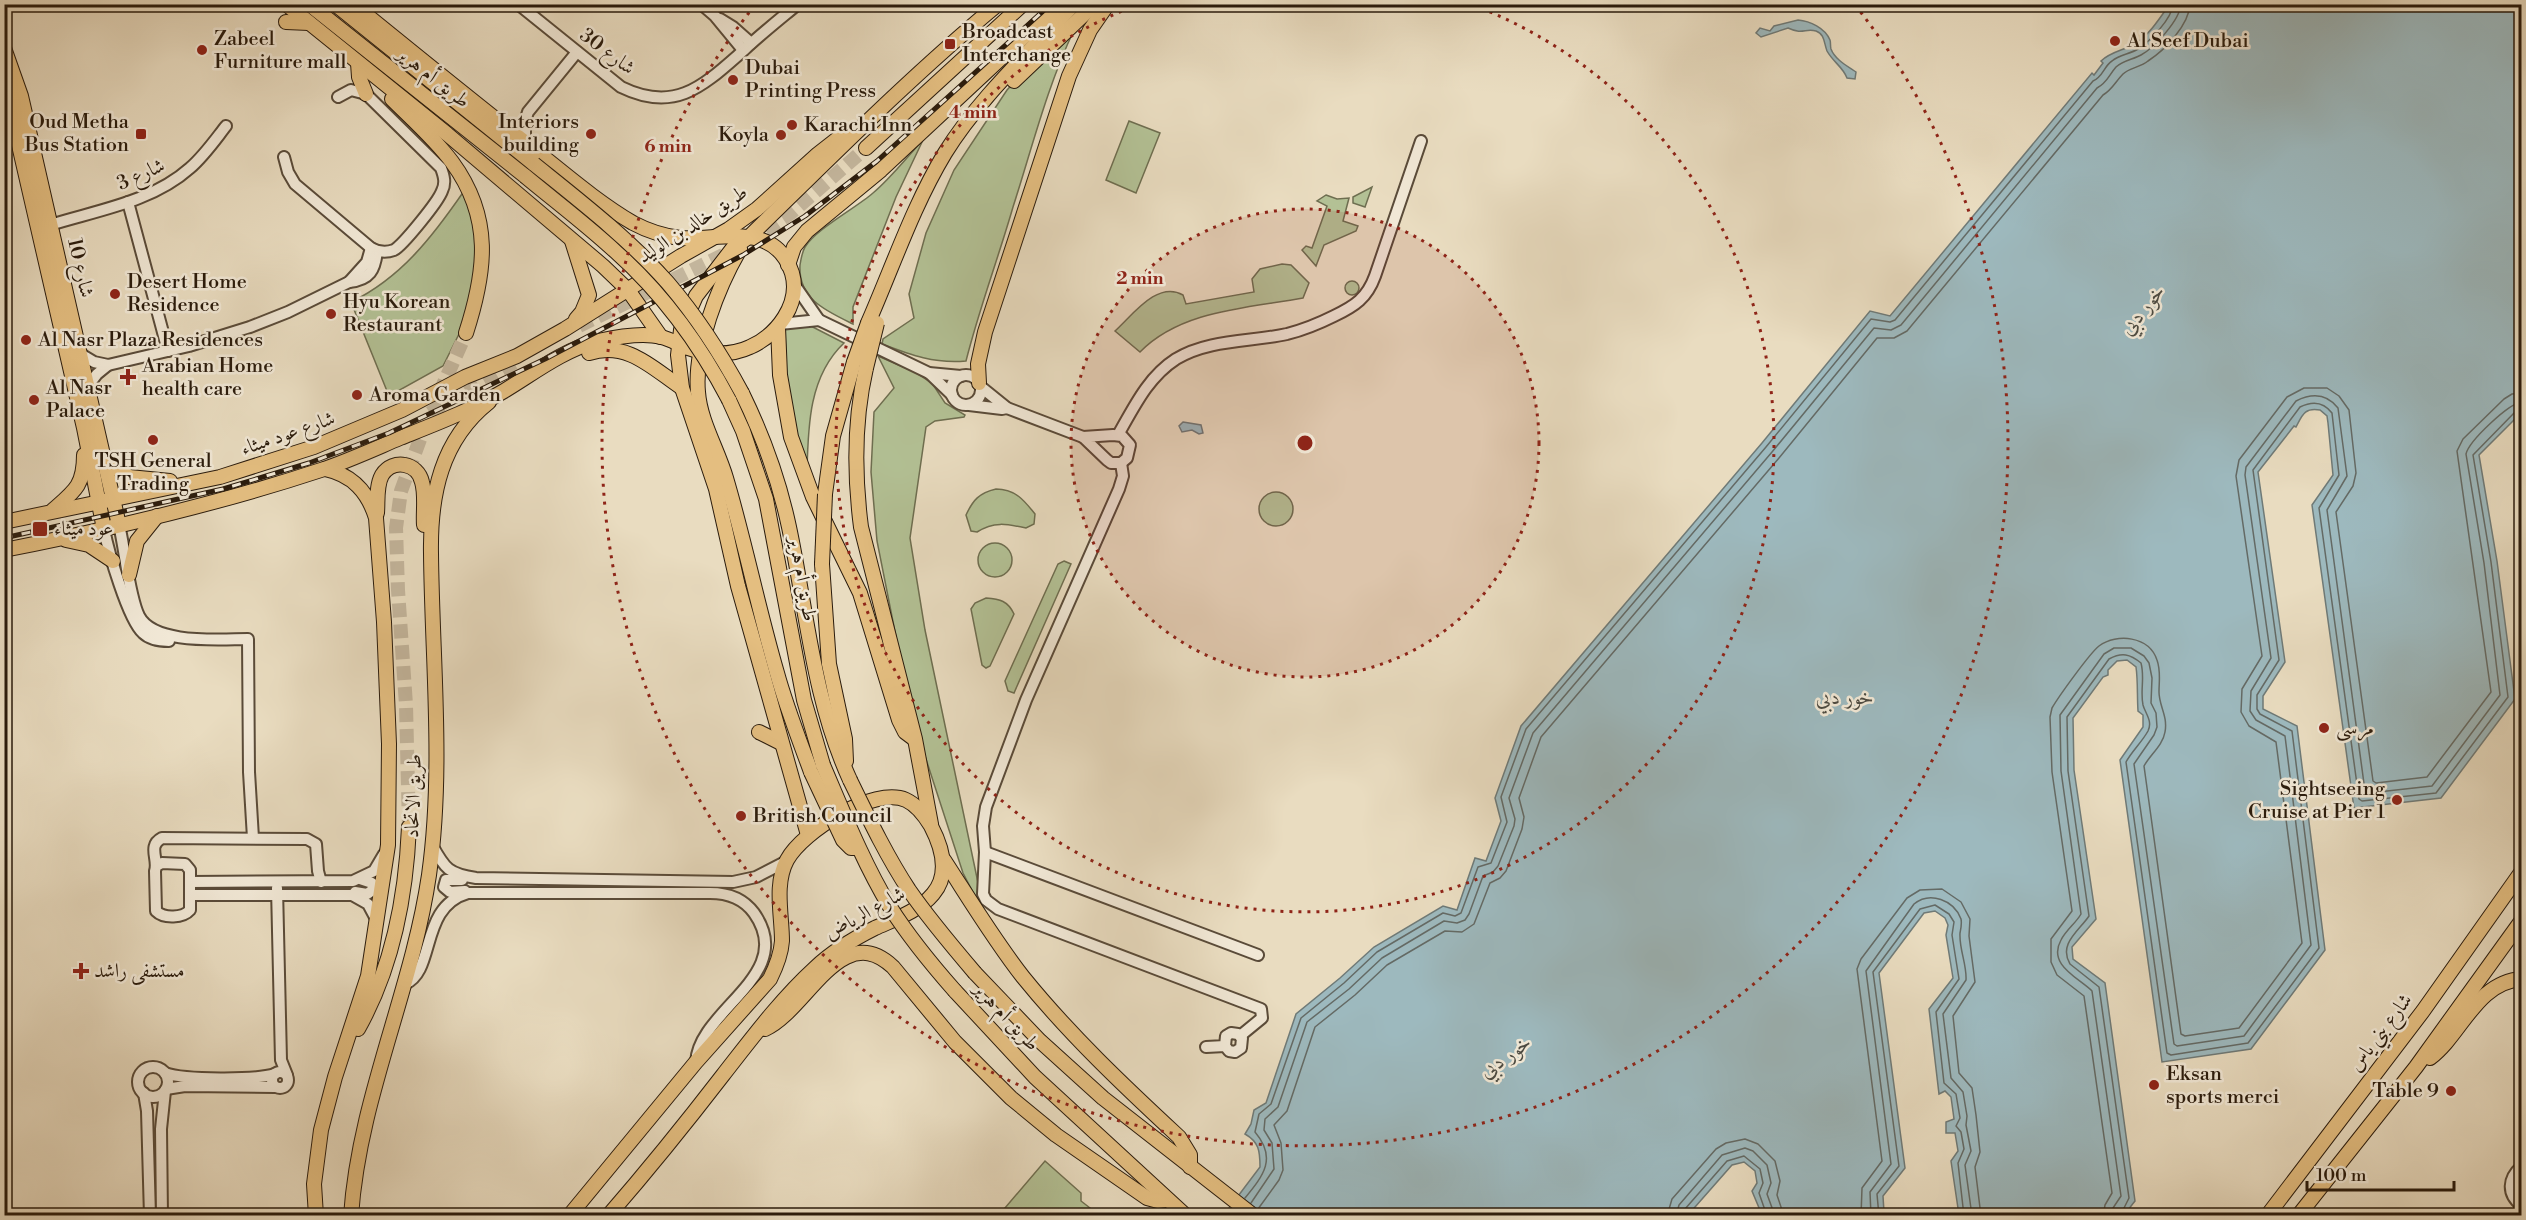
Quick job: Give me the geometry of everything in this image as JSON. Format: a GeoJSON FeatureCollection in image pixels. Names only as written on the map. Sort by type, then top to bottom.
{"type":"FeatureCollection","features":[{"type":"Feature","properties":{"kind":"main road"},"geometry":{"type":"LineString","coordinates":[[286,4],[572,239],[628,290],[661,337]]}},
{"type":"Feature","properties":{"kind":"main road","name":"طريق أم هرير"},"geometry":{"type":"LineString","coordinates":[[309,4],[616,251],[640,274],[699,348],[729,400],[743,431],[766,499],[817,768],[843,840],[852,848],[858,848],[897,918],[932,965],[955,991],[1035,1077],[1166,1200],[1186,1215]]}},
{"type":"Feature","properties":{"kind":"main road","name":"طريق أم هرير"},"geometry":{"type":"LineString","coordinates":[[335,4],[600,217],[667,282],[708,335],[742,393],[759,429],[780,492],[789,525],[812,661],[827,718],[847,775],[881,843],[909,890],[975,973],[1079,1077],[1190,1167],[1254,1215]]}},
{"type":"Feature","properties":{"kind":"main road"},"geometry":{"type":"LineString","coordinates":[[4,550],[58,540],[158,516],[325,469],[501,393],[544,366],[578,348],[597,342],[624,337],[661,337],[702,352],[720,354],[743,350],[764,340],[779,325],[789,307],[794,284],[788,266],[775,249],[748,238],[683,238],[648,230],[604,204],[353,4]]}},
{"type":"Feature","properties":{"kind":"main road","name":"طريق خالد بن الوليد"},"geometry":{"type":"LineString","coordinates":[[566,329],[757,209],[838,138],[857,130],[958,36],[998,4]]}},
{"type":"Feature","properties":{"kind":"main road"},"geometry":{"type":"LineString","coordinates":[[866,148],[1023,4]]}},
{"type":"Feature","properties":{"kind":"main road"},"geometry":{"type":"LineString","coordinates":[[788,266],[794,247],[807,231],[881,170],[1059,4]]}},
{"type":"Feature","properties":{"kind":"main road"},"geometry":{"type":"LineString","coordinates":[[847,775],[847,747],[833,688],[827,647],[822,564],[825,494],[833,436],[860,365],[888,277],[920,198],[946,150],[977,108],[1074,4]]}},
{"type":"Feature","properties":{"kind":"main road"},"geometry":{"type":"LineString","coordinates":[[977,108],[993,102],[1095,4]]}},
{"type":"Feature","properties":{"kind":"main road"},"geometry":{"type":"LineString","coordinates":[[980,385],[978,364],[985,332],[1059,103],[1079,51],[1108,4]]}},
{"type":"Feature","properties":{"kind":"main road"},"geometry":{"type":"LineString","coordinates":[[286,22],[309,23]]}},
{"type":"Feature","properties":{"kind":"main road","name":"شارع 10"},"geometry":{"type":"LineString","coordinates":[[4,48],[21,96],[87,387],[103,458],[106,499]]}},
{"type":"Feature","properties":{"kind":"main road"},"geometry":{"type":"LineString","coordinates":[[358,63],[359,77],[366,94]]}},
{"type":"Feature","properties":{"kind":"main road"},"geometry":{"type":"LineString","coordinates":[[377,78],[386,93],[452,162],[466,183],[475,206],[481,230],[483,256],[481,281],[466,333]]}},
{"type":"Feature","properties":{"kind":"main road","name":"شارع 10"},"geometry":{"type":"LineString","coordinates":[[4,80],[84,429],[106,499]]}},
{"type":"Feature","properties":{"kind":"main road"},"geometry":{"type":"LineString","coordinates":[[808,835],[738,586],[716,489],[681,388],[678,344],[687,312],[696,296],[733,248],[748,238],[857,130]]}},
{"type":"Feature","properties":{"kind":"main road"},"geometry":{"type":"LineString","coordinates":[[748,238],[723,282],[707,327],[698,381],[700,403],[726,480],[777,675],[817,768]]}},
{"type":"Feature","properties":{"kind":"main road"},"geometry":{"type":"LineString","coordinates":[[566,329],[582,312],[590,295],[572,239]]}},
{"type":"Feature","properties":{"kind":"main road"},"geometry":{"type":"LineString","coordinates":[[779,325],[784,406],[800,467],[860,592],[899,720],[905,732],[915,740]]}},
{"type":"Feature","properties":{"kind":"main road","name":"شارع عود ميثاء"},"geometry":{"type":"LineString","coordinates":[[4,522],[220,477],[277,460],[402,410],[465,377],[517,356],[566,329]]}},
{"type":"Feature","properties":{"kind":"main road"},"geometry":{"type":"LineString","coordinates":[[544,366],[562,363],[596,351],[617,350],[637,358],[681,388]]}},
{"type":"Feature","properties":{"kind":"main road"},"geometry":{"type":"LineString","coordinates":[[860,365],[856,439],[857,496],[861,526],[915,740],[931,826],[944,861],[984,925],[1022,976],[1085,1047],[1179,1137],[1190,1155],[1190,1167]]}},
{"type":"Feature","properties":{"kind":"main road","name":"طريق الاتحاد"},"geometry":{"type":"LineString","coordinates":[[351,1215],[356,1165],[366,1116],[405,984],[424,901],[432,845],[436,764],[431,575],[432,505],[445,458],[469,422],[501,393]]}},
{"type":"Feature","properties":{"kind":"main road"},"geometry":{"type":"LineString","coordinates":[[51,511],[74,492],[83,475],[84,429]]}},
{"type":"Feature","properties":{"kind":"main road"},"geometry":{"type":"LineString","coordinates":[[103,458],[122,474],[138,479],[168,481],[220,477]]}},
{"type":"Feature","properties":{"kind":"main road"},"geometry":{"type":"LineString","coordinates":[[376,518],[380,480],[384,473],[398,464],[414,468],[422,482],[426,548],[431,575]]}},
{"type":"Feature","properties":{"kind":"main road","name":"طريق الاتحاد"},"geometry":{"type":"LineString","coordinates":[[316,1215],[314,1184],[325,1112],[368,976],[388,845],[389,744],[384,622],[376,518],[372,504],[352,480],[325,469]]}},
{"type":"Feature","properties":{"kind":"main road"},"geometry":{"type":"LineString","coordinates":[[106,499],[119,525]]}},
{"type":"Feature","properties":{"kind":"main road"},"geometry":{"type":"LineString","coordinates":[[104,529],[106,499]]}},
{"type":"Feature","properties":{"kind":"main road"},"geometry":{"type":"LineString","coordinates":[[129,575],[137,541],[158,516]]}},
{"type":"Feature","properties":{"kind":"main road"},"geometry":{"type":"LineString","coordinates":[[58,540],[89,544],[113,561]]}},
{"type":"Feature","properties":{"kind":"main road"},"geometry":{"type":"LineString","coordinates":[[759,732],[781,742]]}},
{"type":"Feature","properties":{"kind":"main road"},"geometry":{"type":"LineString","coordinates":[[569,1215],[696,1062],[770,980],[780,955],[782,941],[780,893],[787,860],[808,835],[841,813],[883,798],[895,797],[916,806],[931,826]]}},
{"type":"Feature","properties":{"kind":"main road"},"geometry":{"type":"LineString","coordinates":[[345,1051],[360,1027],[383,974],[401,901],[407,864],[409,827]]}},
{"type":"Feature","properties":{"kind":"main road","name":"شارع الرياض"},"geometry":{"type":"LineString","coordinates":[[608,1215],[652,1166],[757,1032],[802,980],[828,956],[861,936],[921,906],[934,894],[940,884],[944,861]]}},
{"type":"Feature","properties":{"kind":"main road","name":"شارع بني ياس"},"geometry":{"type":"LineString","coordinates":[[2267,1215],[2423,1011],[2522,871]]}},
{"type":"Feature","properties":{"kind":"main road"},"geometry":{"type":"LineString","coordinates":[[2298,1215],[2416,1067],[2522,920]]}},
{"type":"Feature","properties":{"kind":"main road"},"geometry":{"type":"LineString","coordinates":[[757,1032],[784,1018],[841,958],[862,953],[882,959],[893,967],[973,1061],[1033,1117],[1147,1198],[1158,1201],[1166,1200]]}},
{"type":"Feature","properties":{"kind":"main road"},"geometry":{"type":"LineString","coordinates":[[2416,1067],[2444,1045],[2485,994],[2504,983],[2522,980]]}},
{"type":"Feature","properties":{"kind":"main road"},"geometry":{"type":"LineString","coordinates":[[309,1215],[314,1184]]}},
{"type":"Feature","properties":{"kind":"street","name":"شارع 30"},"geometry":{"type":"LineString","coordinates":[[518,4],[621,87],[637,94],[656,98],[681,95],[704,85],[798,4]]}},
{"type":"Feature","properties":{"kind":"street"},"geometry":{"type":"LineString","coordinates":[[701,4],[747,47]]}},
{"type":"Feature","properties":{"kind":"street"},"geometry":{"type":"LineString","coordinates":[[525,142],[524,126],[528,112],[577,52]]}},
{"type":"Feature","properties":{"kind":"street"},"geometry":{"type":"LineString","coordinates":[[284,157],[288,172],[295,184],[374,249],[394,250],[403,242],[442,191],[444,176],[436,162],[366,94],[351,90],[338,98]]}},
{"type":"Feature","properties":{"kind":"street","name":"شارع 3"},"geometry":{"type":"LineString","coordinates":[[50,225],[128,202],[159,190],[182,176],[226,126]]}},
{"type":"Feature","properties":{"kind":"street"},"geometry":{"type":"LineString","coordinates":[[1118,435],[1150,383],[1168,364],[1186,354],[1207,347],[1288,334],[1306,328],[1352,307],[1365,297],[1372,283],[1421,141]]}},
{"type":"Feature","properties":{"kind":"street"},"geometry":{"type":"LineString","coordinates":[[128,202],[168,351]]}},
{"type":"Feature","properties":{"kind":"street"},"geometry":{"type":"LineString","coordinates":[[79,354],[94,362],[108,365],[230,334],[270,320],[349,282],[370,275],[375,267],[374,249]]}},
{"type":"Feature","properties":{"kind":"street"},"geometry":{"type":"LineString","coordinates":[[794,284],[819,320],[929,373],[952,394],[958,403],[1007,408]]}},
{"type":"Feature","properties":{"kind":"street"},"geometry":{"type":"LineString","coordinates":[[779,325],[819,320]]}},
{"type":"Feature","properties":{"kind":"street"},"geometry":{"type":"LineString","coordinates":[[87,387],[108,365]]}},
{"type":"Feature","properties":{"kind":"street"},"geometry":{"type":"LineString","coordinates":[[929,373],[973,377],[1007,408],[1083,437],[1111,463],[1121,463],[1127,458],[1130,449],[1128,441],[1118,435],[1083,437]]}},
{"type":"Feature","properties":{"kind":"street"},"geometry":{"type":"LineString","coordinates":[[952,394],[953,384],[961,376]]}},
{"type":"Feature","properties":{"kind":"street"},"geometry":{"type":"LineString","coordinates":[[969,405],[978,399],[980,385]]}},
{"type":"Feature","properties":{"kind":"street"},"geometry":{"type":"LineString","coordinates":[[1121,463],[1122,482],[1026,700],[986,807],[983,826],[985,852],[983,894],[991,905],[1261,1009],[1262,1018],[1240,1036],[1243,1042],[1239,1050],[1232,1052],[1225,1046],[1206,1047]]}},
{"type":"Feature","properties":{"kind":"street"},"geometry":{"type":"LineString","coordinates":[[119,525],[136,609],[144,622],[161,634],[193,638],[248,639],[249,772],[253,838]]}},
{"type":"Feature","properties":{"kind":"street"},"geometry":{"type":"LineString","coordinates":[[104,529],[134,620],[144,635],[167,641],[184,641],[193,638]]}},
{"type":"Feature","properties":{"kind":"street"},"geometry":{"type":"LineString","coordinates":[[156,866],[162,863],[185,864],[190,870],[191,907],[185,915],[158,913],[154,847],[162,838],[302,839],[314,842],[321,882]]}},
{"type":"Feature","properties":{"kind":"street"},"geometry":{"type":"LineString","coordinates":[[360,879],[377,867],[388,845]]}},
{"type":"Feature","properties":{"kind":"street"},"geometry":{"type":"LineString","coordinates":[[432,845],[442,864],[449,871],[476,878],[733,882],[756,877],[787,860]]}},
{"type":"Feature","properties":{"kind":"street"},"geometry":{"type":"LineString","coordinates":[[985,852],[1258,955]]}},
{"type":"Feature","properties":{"kind":"street"},"geometry":{"type":"LineString","coordinates":[[476,878],[469,881],[448,879],[444,885],[448,892],[720,893],[741,900],[759,920],[764,947],[762,960],[757,973],[747,987],[702,1040],[696,1062]]}},
{"type":"Feature","properties":{"kind":"street"},"geometry":{"type":"LineString","coordinates":[[190,882],[321,882],[360,879],[372,883],[371,893],[349,891],[344,894]]}},
{"type":"Feature","properties":{"kind":"street"},"geometry":{"type":"LineString","coordinates":[[144,1093],[152,1096],[165,1090],[185,1086],[276,1087],[272,1082],[279,1074],[281,1060],[276,882]]}},
{"type":"Feature","properties":{"kind":"street"},"geometry":{"type":"LineString","coordinates":[[405,984],[418,974],[432,930],[446,906],[460,895],[474,892]]}},
{"type":"Feature","properties":{"kind":"street"},"geometry":{"type":"LineString","coordinates":[[191,895],[344,894],[364,900],[377,921]]}},
{"type":"Feature","properties":{"kind":"street"},"geometry":{"type":"LineString","coordinates":[[150,1215],[147,1111],[144,1093],[139,1083],[143,1071],[157,1067],[165,1073],[188,1077],[260,1077],[279,1074]]}},
{"type":"Feature","properties":{"kind":"street"},"geometry":{"type":"LineString","coordinates":[[162,1215],[161,1129],[168,1081],[165,1073]]}},
{"type":"Feature","properties":{"kind":"street"},"geometry":{"type":"LineString","coordinates":[[2522,1166],[2513,1177],[2510,1189],[2512,1196],[2522,1206]]}},
{"type":"Feature","properties":{"kind":"street"},"geometry":{"type":"LineString","coordinates":[[2522,1172],[2517,1187],[2522,1198]]}},
{"type":"Feature","properties":{"kind":"street"},"geometry":{"type":"LineString","coordinates":[[2306,1215],[2318,1189]]}},
{"type":"Feature","properties":{"kind":"green space"},"geometry":{"type":"Polygon","coordinates":[[[1074,30],[1040,118],[966,361],[933,360],[882,344],[883,339],[914,318],[909,294],[926,233],[954,170],[1007,90],[1057,37],[1074,30]]]}},
{"type":"Feature","properties":{"kind":"green space"},"geometry":{"type":"Polygon","coordinates":[[[1129,121],[1160,133],[1136,193],[1106,180],[1129,121]]]}},
{"type":"Feature","properties":{"kind":"green space"},"geometry":{"type":"Polygon","coordinates":[[[923,140],[896,197],[853,307],[853,324],[824,309],[809,295],[801,277],[800,265],[803,251],[818,233],[880,187],[923,140]]]}},
{"type":"Feature","properties":{"kind":"green space"},"geometry":{"type":"Polygon","coordinates":[[[1372,187],[1365,207],[1353,203],[1353,197],[1372,187]]]}},
{"type":"Feature","properties":{"kind":"green space"},"geometry":{"type":"Polygon","coordinates":[[[464,191],[476,224],[476,284],[465,322],[443,366],[389,396],[351,302],[369,292],[401,268],[428,240],[464,191]]]}},
{"type":"Feature","properties":{"kind":"green space"},"geometry":{"type":"Polygon","coordinates":[[[1326,195],[1337,199],[1349,198],[1343,221],[1358,226],[1356,231],[1324,245],[1316,266],[1302,250],[1306,246],[1312,248],[1327,206],[1317,201],[1326,195]]]}},
{"type":"Feature","properties":{"kind":"green space"},"geometry":{"type":"Polygon","coordinates":[[[1282,264],[1291,265],[1309,283],[1303,298],[1238,308],[1195,319],[1175,327],[1140,352],[1115,331],[1137,309],[1164,292],[1183,295],[1186,304],[1254,292],[1252,279],[1260,269],[1282,264]]]}},
{"type":"Feature","properties":{"kind":"green space"},"geometry":{"type":"Polygon","coordinates":[[[1349,281],[1355,281],[1359,288],[1355,295],[1349,295],[1345,291],[1345,285],[1349,281]]]}},
{"type":"Feature","properties":{"kind":"green space"},"geometry":{"type":"Polygon","coordinates":[[[805,323],[844,343],[832,356],[817,386],[810,419],[807,471],[787,409],[785,327],[805,323]]]}},
{"type":"Feature","properties":{"kind":"green space"},"geometry":{"type":"Polygon","coordinates":[[[878,356],[915,372],[932,383],[945,403],[965,415],[935,421],[926,427],[910,538],[925,630],[981,897],[976,898],[963,873],[925,756],[900,657],[877,541],[871,472],[874,412],[894,388],[878,356]]]}},
{"type":"Feature","properties":{"kind":"green space"},"geometry":{"type":"Polygon","coordinates":[[[996,489],[1014,493],[1023,500],[1035,514],[1034,524],[1026,528],[995,525],[977,532],[971,531],[966,515],[971,505],[981,495],[996,489]]]}},
{"type":"Feature","properties":{"kind":"green space"},"geometry":{"type":"Polygon","coordinates":[[[1276,492],[1288,497],[1293,509],[1288,521],[1276,526],[1264,521],[1259,509],[1264,497],[1276,492]]]}},
{"type":"Feature","properties":{"kind":"green space"},"geometry":{"type":"Polygon","coordinates":[[[995,543],[1007,548],[1012,560],[1007,572],[995,577],[983,572],[978,560],[983,548],[995,543]]]}},
{"type":"Feature","properties":{"kind":"green space"},"geometry":{"type":"Polygon","coordinates":[[[1064,561],[1071,564],[1014,693],[1008,691],[1005,681],[1058,564],[1064,561]]]}},
{"type":"Feature","properties":{"kind":"green space"},"geometry":{"type":"Polygon","coordinates":[[[986,598],[1003,602],[1014,614],[990,666],[986,668],[982,665],[971,609],[975,603],[986,598]]]}},
{"type":"Feature","properties":{"kind":"green space"},"geometry":{"type":"Polygon","coordinates":[[[1045,1161],[1081,1193],[1081,1201],[1099,1215],[999,1215],[1045,1161]]]}},
{"type":"Feature","properties":{"kind":"water","name":"خور دبي"},"geometry":{"type":"Polygon","coordinates":[[[2169,5],[2521,5],[2521,413],[2479,455],[2497,561],[2515,699],[2441,798],[2354,808],[2312,505],[2333,475],[2328,423],[2327,416],[2320,410],[2307,411],[2258,472],[2285,662],[2263,696],[2263,709],[2297,726],[2325,950],[2251,1049],[2162,1062],[2120,760],[2143,727],[2143,715],[2138,711],[2136,667],[2127,660],[2117,661],[2073,718],[2074,770],[2096,919],[2072,947],[2073,959],[2105,983],[2135,1201],[2124,1215],[1959,1215],[1951,1161],[1958,1151],[1955,1133],[1946,1133],[1946,1122],[1954,1119],[1951,1097],[1945,1091],[1939,1094],[1929,1009],[1953,978],[1946,935],[1948,925],[1945,918],[1935,911],[1924,913],[1879,973],[1905,1168],[1883,1196],[1884,1212],[1889,1215],[1762,1215],[1752,1191],[1757,1183],[1755,1171],[1744,1162],[1732,1165],[1688,1215],[1223,1216],[1260,1167],[1258,1148],[1245,1134],[1251,1124],[1254,1110],[1266,1103],[1296,1014],[1374,947],[1443,906],[1457,910],[1475,858],[1486,861],[1501,821],[1495,798],[1521,726],[1762,443],[1870,311],[1890,316],[2092,73],[2094,75],[2103,63],[2101,61],[2135,44],[2145,36],[2169,5]]]}},
{"type":"Feature","properties":{"kind":"water"},"geometry":{"type":"Polygon","coordinates":[[[1798,20],[1812,24],[1825,32],[1836,57],[1856,72],[1855,79],[1847,78],[1827,51],[1821,34],[1816,31],[1797,31],[1788,28],[1761,37],[1756,33],[1760,28],[1770,31],[1774,26],[1798,20]]]}},
{"type":"Feature","properties":{"kind":"water"},"geometry":{"type":"Polygon","coordinates":[[[1183,422],[1201,425],[1203,433],[1199,434],[1192,430],[1182,432],[1179,426],[1183,422]]]}},
{"type":"Feature","properties":{"kind":"tunnel"},"geometry":{"type":"LineString","coordinates":[[748,242],[791,213],[866,148]]}},
{"type":"Feature","properties":{"kind":"tunnel"},"geometry":{"type":"LineString","coordinates":[[579,326],[731,251]]}},
{"type":"Feature","properties":{"kind":"tunnel"},"geometry":{"type":"LineString","coordinates":[[439,394],[466,333]]}},
{"type":"Feature","properties":{"kind":"tunnel"},"geometry":{"type":"LineString","coordinates":[[430,413],[459,393],[515,362]]}},
{"type":"Feature","properties":{"kind":"tunnel"},"geometry":{"type":"LineString","coordinates":[[409,827],[406,705],[396,528],[401,491],[426,423]]}},
{"type":"Feature","properties":{"kind":"railway"},"geometry":{"type":"LineString","coordinates":[[4,538],[223,489],[309,463],[389,433],[545,359],[743,255],[805,216],[877,161],[1051,4]]}},
{"type":"Feature","properties":{"kind":"place","name":"Al Seef Dubai"},"geometry":{"type":"Point","coordinates":[2115,41]}},
{"type":"Feature","properties":{"kind":"place","name":"Broadcast Interchange"},"geometry":{"type":"Point","coordinates":[950,44]}},
{"type":"Feature","properties":{"kind":"place","name":"Zabeel Furniture mall"},"geometry":{"type":"Point","coordinates":[202,50]}},
{"type":"Feature","properties":{"kind":"place","name":"Dubai Printing Press"},"geometry":{"type":"Point","coordinates":[733,80]}},
{"type":"Feature","properties":{"kind":"place","name":"Karachi Inn"},"geometry":{"type":"Point","coordinates":[792,125]}},
{"type":"Feature","properties":{"kind":"place","name":"Oud Metha Bus Station"},"geometry":{"type":"Point","coordinates":[141,134]}},
{"type":"Feature","properties":{"kind":"place","name":"Interiors building"},"geometry":{"type":"Point","coordinates":[591,134]}},
{"type":"Feature","properties":{"kind":"place","name":"Koyla"},"geometry":{"type":"Point","coordinates":[781,135]}},
{"type":"Feature","properties":{"kind":"place","name":"Desert Home Residence"},"geometry":{"type":"Point","coordinates":[115,294]}},
{"type":"Feature","properties":{"kind":"place","name":"Hyu Korean Restaurant"},"geometry":{"type":"Point","coordinates":[331,314]}},
{"type":"Feature","properties":{"kind":"place","name":"Al Nasr Plaza Residences"},"geometry":{"type":"Point","coordinates":[26,340]}},
{"type":"Feature","properties":{"kind":"place","name":"Arabian Home health care"},"geometry":{"type":"Point","coordinates":[128,377]}},
{"type":"Feature","properties":{"kind":"place","name":"Aroma Garden"},"geometry":{"type":"Point","coordinates":[357,395]}},
{"type":"Feature","properties":{"kind":"place","name":"Al Nasr Palace"},"geometry":{"type":"Point","coordinates":[34,400]}},
{"type":"Feature","properties":{"kind":"place","name":"TSH General Trading"},"geometry":{"type":"Point","coordinates":[153,440]}},
{"type":"Feature","properties":{"kind":"place","name":"عود ميثاء"},"geometry":{"type":"Point","coordinates":[40,529]}},
{"type":"Feature","properties":{"kind":"place","name":"مرسی"},"geometry":{"type":"Point","coordinates":[2324,728]}},
{"type":"Feature","properties":{"kind":"place","name":"Sightseeing Cruise at Pier 1"},"geometry":{"type":"Point","coordinates":[2397,800]}},
{"type":"Feature","properties":{"kind":"place","name":"British Council"},"geometry":{"type":"Point","coordinates":[741,816]}},
{"type":"Feature","properties":{"kind":"place","name":"مستشفى راشد"},"geometry":{"type":"Point","coordinates":[81,971]}},
{"type":"Feature","properties":{"kind":"place","name":"Eksan sports merci"},"geometry":{"type":"Point","coordinates":[2154,1085]}},
{"type":"Feature","properties":{"kind":"place","name":"Table 9"},"geometry":{"type":"Point","coordinates":[2451,1091]}}]}
